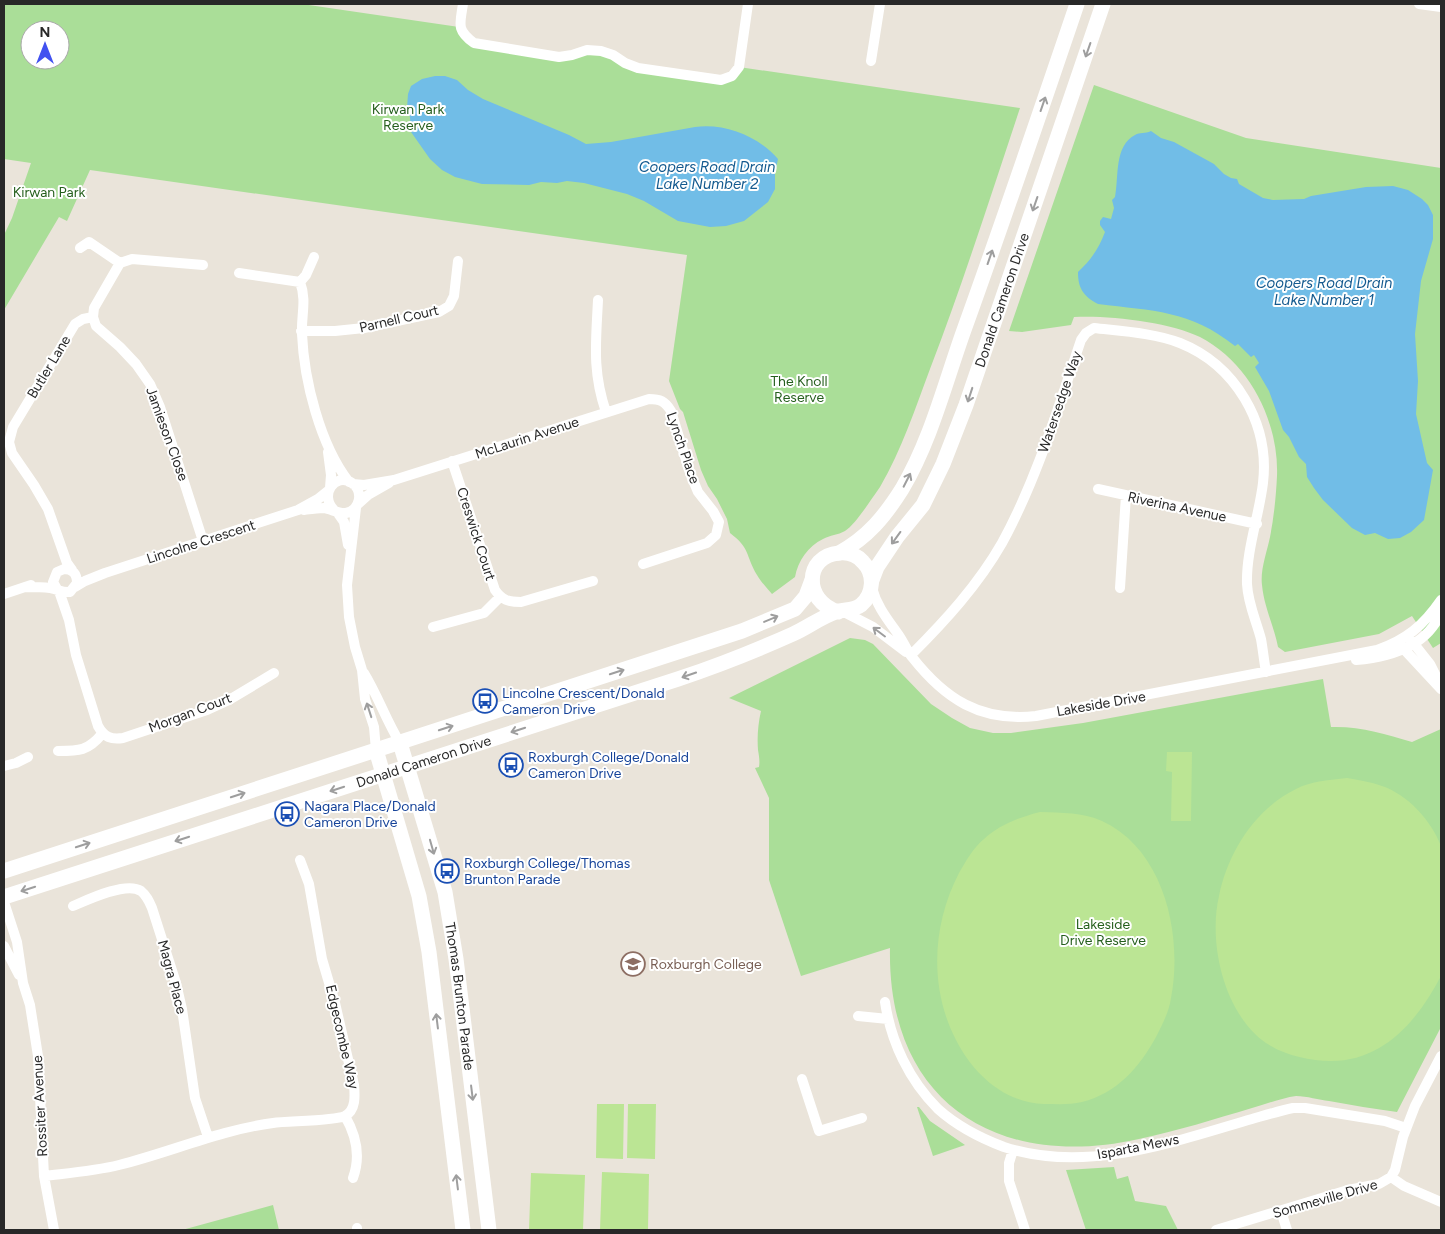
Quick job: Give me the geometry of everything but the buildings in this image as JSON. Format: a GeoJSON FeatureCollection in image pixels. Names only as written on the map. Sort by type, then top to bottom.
{"type":"FeatureCollection","features":[{"type":"Feature","properties":{"kind":"street"},"geometry":{"type":"LineString","coordinates":[[463,4],[459,26],[464,36],[474,43],[559,57],[587,50],[601,51],[638,68],[721,80],[732,76],[739,67],[748,4]]}},
{"type":"Feature","properties":{"kind":"street"},"geometry":{"type":"LineString","coordinates":[[870,60],[880,4]]}},
{"type":"Feature","properties":{"kind":"street","name":"Donald Cameron Drive"},"geometry":{"type":"LineString","coordinates":[[840,553],[855,544],[878,524],[902,488],[922,450],[1077,4]]}},
{"type":"Feature","properties":{"kind":"street","name":"Donald Cameron Drive"},"geometry":{"type":"LineString","coordinates":[[871,584],[877,567],[897,537],[923,505],[943,464],[966,405],[1103,4]]}},
{"type":"Feature","properties":{"kind":"street"},"geometry":{"type":"LineString","coordinates":[[1419,4],[1440,6]]}},
{"type":"Feature","properties":{"kind":"street"},"geometry":{"type":"LineString","coordinates":[[80,248],[89,242],[120,263]]}},
{"type":"Feature","properties":{"kind":"street"},"geometry":{"type":"LineString","coordinates":[[300,282],[306,275],[314,257]]}},
{"type":"Feature","properties":{"kind":"street"},"geometry":{"type":"LineString","coordinates":[[93,317],[94,308],[120,263],[132,259],[203,265]]}},
{"type":"Feature","properties":{"kind":"street","name":"Parnell Court"},"geometry":{"type":"LineString","coordinates":[[301,331],[335,331],[364,328],[439,312],[449,306],[454,296],[458,261]]}},
{"type":"Feature","properties":{"kind":"street"},"geometry":{"type":"LineString","coordinates":[[238,272],[300,282]]}},
{"type":"Feature","properties":{"kind":"street"},"geometry":{"type":"LineString","coordinates":[[300,282],[304,301],[301,331],[303,362],[311,393],[328,446],[342,472],[359,492],[347,585],[349,617],[362,670],[365,699],[374,727],[376,750]]}},
{"type":"Feature","properties":{"kind":"street"},"geometry":{"type":"LineString","coordinates":[[598,300],[595,352],[596,374],[606,412]]}},
{"type":"Feature","properties":{"kind":"street","name":"Butler Lane"},"geometry":{"type":"LineString","coordinates":[[8,455],[13,427],[74,324],[83,319],[93,317]]}},
{"type":"Feature","properties":{"kind":"street","name":"Jamieson Close"},"geometry":{"type":"LineString","coordinates":[[93,317],[96,326],[136,364],[150,384],[160,407],[203,541]]}},
{"type":"Feature","properties":{"kind":"street","name":"Watersedge Way"},"geometry":{"type":"LineString","coordinates":[[911,655],[958,605],[975,584],[1001,544],[1022,503],[1040,460],[1081,340],[1086,333],[1094,328],[1156,337],[1179,343],[1199,353],[1218,366],[1233,381],[1252,414],[1262,452],[1263,482],[1249,562],[1248,602],[1260,638],[1266,672]]}},
{"type":"Feature","properties":{"kind":"street","name":"McLaurin Avenue"},"geometry":{"type":"LineString","coordinates":[[351,483],[364,485],[394,480],[606,412],[649,399],[660,399]]}},
{"type":"Feature","properties":{"kind":"street","name":"Lynch Place"},"geometry":{"type":"LineString","coordinates":[[644,564],[707,543],[716,535],[719,522],[714,511],[698,492],[690,473],[671,411],[667,404],[660,399]]}},
{"type":"Feature","properties":{"kind":"street"},"geometry":{"type":"LineString","coordinates":[[328,446],[331,475],[328,502],[344,522],[350,556]]}},
{"type":"Feature","properties":{"kind":"street"},"geometry":{"type":"LineString","coordinates":[[8,455],[34,485],[48,509],[67,563],[77,579],[70,600],[69,620]]}},
{"type":"Feature","properties":{"kind":"street","name":"Creswick Court"},"geometry":{"type":"LineString","coordinates":[[452,461],[494,590],[500,597],[509,602],[521,602],[594,581]]}},
{"type":"Feature","properties":{"kind":"street","name":"McLaurin Avenue"},"geometry":{"type":"LineString","coordinates":[[356,507],[368,495],[394,480]]}},
{"type":"Feature","properties":{"kind":"street"},"geometry":{"type":"LineString","coordinates":[[329,490],[338,482],[351,483]]}},
{"type":"Feature","properties":{"kind":"street","name":"Riverina Avenue"},"geometry":{"type":"LineString","coordinates":[[1098,489],[1257,524]]}},
{"type":"Feature","properties":{"kind":"street","name":"Lincolne Crescent"},"geometry":{"type":"LineString","coordinates":[[74,588],[105,573],[298,510],[318,500],[329,490]]}},
{"type":"Feature","properties":{"kind":"street"},"geometry":{"type":"LineString","coordinates":[[1120,588],[1126,496]]}},
{"type":"Feature","properties":{"kind":"street"},"geometry":{"type":"LineString","coordinates":[[336,511],[347,513],[356,507]]}},
{"type":"Feature","properties":{"kind":"street","name":"Lincolne Crescent"},"geometry":{"type":"LineString","coordinates":[[298,510],[322,508],[336,511]]}},
{"type":"Feature","properties":{"kind":"street"},"geometry":{"type":"LineString","coordinates":[[58,751],[86,749],[95,743],[102,734],[76,655],[69,620],[58,590],[53,582],[59,564],[59,540]]}},
{"type":"Feature","properties":{"kind":"street"},"geometry":{"type":"LineString","coordinates":[[849,553],[865,563],[870,571],[871,584],[868,596],[862,604],[854,609],[841,612],[829,609],[822,604],[816,597],[812,580],[820,561],[829,555],[849,553]]}},
{"type":"Feature","properties":{"kind":"street"},"geometry":{"type":"LineString","coordinates":[[4,594],[46,580],[64,568],[73,571]]}},
{"type":"Feature","properties":{"kind":"street","name":"Lincolne Crescent"},"geometry":{"type":"LineString","coordinates":[[73,571],[84,574],[105,573]]}},
{"type":"Feature","properties":{"kind":"street","name":"Donald Cameron Drive"},"geometry":{"type":"LineString","coordinates":[[4,871],[742,631],[794,608],[806,596],[812,580]]}},
{"type":"Feature","properties":{"kind":"street","name":"Lakeside Drive"},"geometry":{"type":"LineString","coordinates":[[871,584],[875,600],[885,617],[911,655],[935,684],[966,706],[987,714],[1008,717],[1036,716],[1414,644],[1424,637],[1438,620],[1441,612]]}},
{"type":"Feature","properties":{"kind":"street"},"geometry":{"type":"LineString","coordinates":[[25,587],[66,592],[74,588]]}},
{"type":"Feature","properties":{"kind":"street"},"geometry":{"type":"LineString","coordinates":[[433,628],[484,612],[500,597]]}},
{"type":"Feature","properties":{"kind":"street","name":"Lakeside Drive"},"geometry":{"type":"LineString","coordinates":[[1400,646],[1408,635],[1431,615],[1441,600]]}},
{"type":"Feature","properties":{"kind":"street","name":"Donald Cameron Drive"},"geometry":{"type":"LineString","coordinates":[[4,897],[408,767],[749,654],[841,612]]}},
{"type":"Feature","properties":{"kind":"street","name":"Lakeside Drive"},"geometry":{"type":"LineString","coordinates":[[841,612],[873,627],[911,655]]}},
{"type":"Feature","properties":{"kind":"street"},"geometry":{"type":"LineString","coordinates":[[1408,635],[1430,664],[1441,688]]}},
{"type":"Feature","properties":{"kind":"street"},"geometry":{"type":"LineString","coordinates":[[1400,646],[1441,688]]}},
{"type":"Feature","properties":{"kind":"street"},"geometry":{"type":"LineString","coordinates":[[362,670],[377,695],[386,721],[400,743]]}},
{"type":"Feature","properties":{"kind":"street","name":"Morgan Court"},"geometry":{"type":"LineString","coordinates":[[102,734],[112,740],[123,738],[207,710],[229,700],[274,673]]}},
{"type":"Feature","properties":{"kind":"street","name":"Thomas Brunton Parade"},"geometry":{"type":"LineString","coordinates":[[400,743],[445,892],[456,959],[489,1230]]}},
{"type":"Feature","properties":{"kind":"street","name":"Thomas Brunton Parade"},"geometry":{"type":"LineString","coordinates":[[376,750],[419,896],[428,952],[463,1230]]}},
{"type":"Feature","properties":{"kind":"street"},"geometry":{"type":"LineString","coordinates":[[4,766],[28,757]]}},
{"type":"Feature","properties":{"kind":"street","name":"Edgecombe Way"},"geometry":{"type":"LineString","coordinates":[[300,860],[309,884],[322,959],[335,1003],[356,1097],[352,1109],[345,1116]]}},
{"type":"Feature","properties":{"kind":"street","name":"Magra Place"},"geometry":{"type":"LineString","coordinates":[[73,906],[100,894],[125,889],[139,890],[147,897],[176,983],[182,1010],[195,1098],[208,1138]]}},
{"type":"Feature","properties":{"kind":"street","name":"Rossiter Avenue"},"geometry":{"type":"LineString","coordinates":[[4,902],[17,942],[23,983],[30,1005],[38,1056],[44,1176],[54,1230]]}},
{"type":"Feature","properties":{"kind":"street","name":"Rossiter Avenue"},"geometry":{"type":"LineString","coordinates":[[4,946],[23,983]]}},
{"type":"Feature","properties":{"kind":"street","name":"Isparta Mews"},"geometry":{"type":"LineString","coordinates":[[885,1002],[895,1043],[905,1064],[930,1101],[962,1128],[992,1143],[1012,1150],[1054,1157],[1111,1154],[1156,1146],[1285,1109],[1299,1107],[1385,1121],[1406,1128]]}},
{"type":"Feature","properties":{"kind":"street"},"geometry":{"type":"LineString","coordinates":[[858,1016],[888,1019]]}},
{"type":"Feature","properties":{"kind":"street","name":"Sommeville Drive"},"geometry":{"type":"LineString","coordinates":[[1216,1230],[1348,1190],[1379,1184],[1391,1178],[1396,1170],[1406,1128],[1422,1091],[1441,1056]]}},
{"type":"Feature","properties":{"kind":"street"},"geometry":{"type":"LineString","coordinates":[[802,1079],[819,1131],[862,1118]]}},
{"type":"Feature","properties":{"kind":"street"},"geometry":{"type":"LineString","coordinates":[[44,1176],[118,1165],[252,1126],[345,1116],[356,1139],[356,1169],[353,1178]]}},
{"type":"Feature","properties":{"kind":"street"},"geometry":{"type":"LineString","coordinates":[[1012,1150],[1009,1162],[1009,1181],[1025,1230]]}},
{"type":"Feature","properties":{"kind":"street"},"geometry":{"type":"LineString","coordinates":[[1391,1178],[1404,1186],[1441,1202]]}},
{"type":"Feature","properties":{"kind":"street"},"geometry":{"type":"LineString","coordinates":[[1281,1211],[1287,1230]]}},
{"type":"Feature","properties":{"kind":"green space","name":"Kirwan Park Reserve"},"geometry":{"type":"Polygon","coordinates":[[[4,4],[302,4],[459,27],[464,36],[559,57],[587,50],[625,63],[721,80],[739,67],[1020,108],[942,337],[908,429],[888,473],[854,523],[845,531],[818,542],[808,550],[801,560],[795,577],[772,594],[757,575],[745,548],[730,533],[727,519],[701,470],[683,412],[669,381],[687,255],[90,170],[67,221],[59,217],[4,310],[4,235],[12,218],[31,163],[4,159],[4,4]]]}},
{"type":"Feature","properties":{"kind":"green space"},"geometry":{"type":"Polygon","coordinates":[[[1094,85],[1246,138],[1441,168],[1441,643],[1433,648],[1412,616],[1379,634],[1285,652],[1278,647],[1263,593],[1262,579],[1274,514],[1276,491],[1276,456],[1273,435],[1267,415],[1247,378],[1218,348],[1200,337],[1172,327],[1121,318],[1074,317],[1071,325],[1022,332],[1009,331],[1094,85]]]}},
{"type":"Feature","properties":{"kind":"green space","name":"Lakeside Drive Reserve"},"geometry":{"type":"Polygon","coordinates":[[[850,638],[865,640],[873,644],[931,704],[952,718],[970,728],[993,733],[1011,733],[1083,723],[1323,679],[1331,727],[1362,729],[1412,742],[1441,729],[1441,1027],[1397,1112],[1296,1096],[1182,1129],[1139,1139],[1087,1146],[1039,1144],[997,1133],[960,1113],[930,1084],[908,1047],[894,1001],[890,948],[801,976],[769,880],[769,798],[755,768],[759,767],[758,735],[761,711],[729,698],[850,638]]]}},
{"type":"Feature","properties":{"kind":"green space"},"geometry":{"type":"Polygon","coordinates":[[[1167,752],[1192,752],[1191,821],[1171,821],[1172,772],[1166,771],[1167,752]]]}},
{"type":"Feature","properties":{"kind":"green space"},"geometry":{"type":"Polygon","coordinates":[[[1347,778],[1392,790],[1418,810],[1437,836],[1441,846],[1441,976],[1422,1008],[1397,1035],[1383,1046],[1367,1054],[1350,1059],[1314,1060],[1289,1054],[1266,1043],[1251,1030],[1239,1014],[1230,996],[1218,956],[1216,915],[1223,880],[1229,864],[1237,848],[1256,820],[1281,798],[1302,786],[1321,781],[1347,778]]]}},
{"type":"Feature","properties":{"kind":"green space"},"geometry":{"type":"Polygon","coordinates":[[[1040,812],[1087,816],[1102,821],[1124,834],[1141,852],[1155,873],[1165,897],[1171,922],[1174,948],[1174,974],[1170,1003],[1156,1037],[1142,1059],[1126,1078],[1116,1086],[1095,1098],[1073,1104],[1044,1104],[1016,1098],[1004,1092],[981,1075],[963,1052],[947,1020],[938,978],[937,956],[943,914],[950,893],[967,859],[980,843],[996,830],[1017,819],[1040,812]]]}},
{"type":"Feature","properties":{"kind":"green space"},"geometry":{"type":"Polygon","coordinates":[[[597,1104],[624,1104],[623,1159],[596,1158],[597,1104]]]}},
{"type":"Feature","properties":{"kind":"green space"},"geometry":{"type":"Polygon","coordinates":[[[628,1104],[656,1104],[655,1159],[627,1158],[628,1104]]]}},
{"type":"Feature","properties":{"kind":"green space"},"geometry":{"type":"Polygon","coordinates":[[[917,1107],[930,1121],[965,1145],[933,1156],[917,1107]]]}},
{"type":"Feature","properties":{"kind":"green space"},"geometry":{"type":"Polygon","coordinates":[[[1114,1167],[1117,1179],[1128,1176],[1135,1201],[1166,1206],[1178,1230],[1086,1230],[1066,1170],[1114,1167]]]}},
{"type":"Feature","properties":{"kind":"green space"},"geometry":{"type":"Polygon","coordinates":[[[602,1172],[649,1174],[648,1230],[600,1230],[602,1172]]]}},
{"type":"Feature","properties":{"kind":"green space"},"geometry":{"type":"Polygon","coordinates":[[[531,1173],[585,1175],[583,1230],[529,1230],[531,1173]]]}},
{"type":"Feature","properties":{"kind":"green space"},"geometry":{"type":"Polygon","coordinates":[[[273,1205],[279,1230],[182,1230],[273,1205]]]}},
{"type":"Feature","properties":{"kind":"water","name":"Coopers Road Drain Lake Number 2"},"geometry":{"type":"Polygon","coordinates":[[[445,76],[457,80],[468,90],[483,99],[586,144],[611,142],[695,127],[706,126],[729,129],[761,144],[778,159],[775,173],[775,189],[768,202],[744,221],[726,226],[710,227],[678,221],[644,201],[627,194],[584,183],[567,181],[557,183],[541,182],[529,185],[482,184],[455,177],[442,170],[430,159],[411,132],[407,108],[408,94],[411,86],[422,79],[445,76]]]}},
{"type":"Feature","properties":{"kind":"water","name":"Coopers Road Drain Lake Number 1"},"geometry":{"type":"Polygon","coordinates":[[[1151,131],[1161,138],[1174,142],[1214,164],[1224,174],[1237,179],[1239,184],[1263,198],[1273,200],[1304,199],[1311,196],[1366,187],[1393,186],[1408,190],[1428,205],[1433,215],[1433,239],[1421,281],[1415,334],[1418,381],[1416,414],[1427,463],[1433,470],[1424,520],[1411,532],[1400,538],[1388,539],[1375,533],[1365,535],[1352,528],[1323,500],[1307,477],[1306,464],[1299,457],[1289,437],[1283,430],[1269,391],[1255,367],[1259,363],[1254,355],[1251,357],[1238,344],[1235,346],[1202,325],[1186,319],[1154,311],[1098,304],[1082,291],[1078,272],[1091,258],[1103,238],[1105,232],[1100,225],[1100,221],[1103,217],[1111,219],[1114,208],[1112,200],[1115,197],[1120,154],[1128,140],[1135,135],[1151,131]]]}},
{"type":"Feature","properties":{"kind":"place","name":"Lincolne Crescent/Donald Cameron Drive"},"geometry":{"type":"Point","coordinates":[485,701]}},
{"type":"Feature","properties":{"kind":"place","name":"Roxburgh College/Donald Cameron Drive"},"geometry":{"type":"Point","coordinates":[511,765]}},
{"type":"Feature","properties":{"kind":"place","name":"Nagara Place/Donald Cameron Drive"},"geometry":{"type":"Point","coordinates":[287,814]}},
{"type":"Feature","properties":{"kind":"place","name":"Roxburgh College/Thomas Brunton Parade"},"geometry":{"type":"Point","coordinates":[447,871]}},
{"type":"Feature","properties":{"kind":"place","name":"Roxburgh College"},"geometry":{"type":"Point","coordinates":[633,964]}},
{"type":"Feature","properties":{"kind":"park label","name":"Kirwan Park"},"geometry":{"type":"Point","coordinates":[49,192]}},
{"type":"Feature","properties":{"kind":"park label","name":"The Knoll Reserve"},"geometry":{"type":"Point","coordinates":[799,390]}}]}
